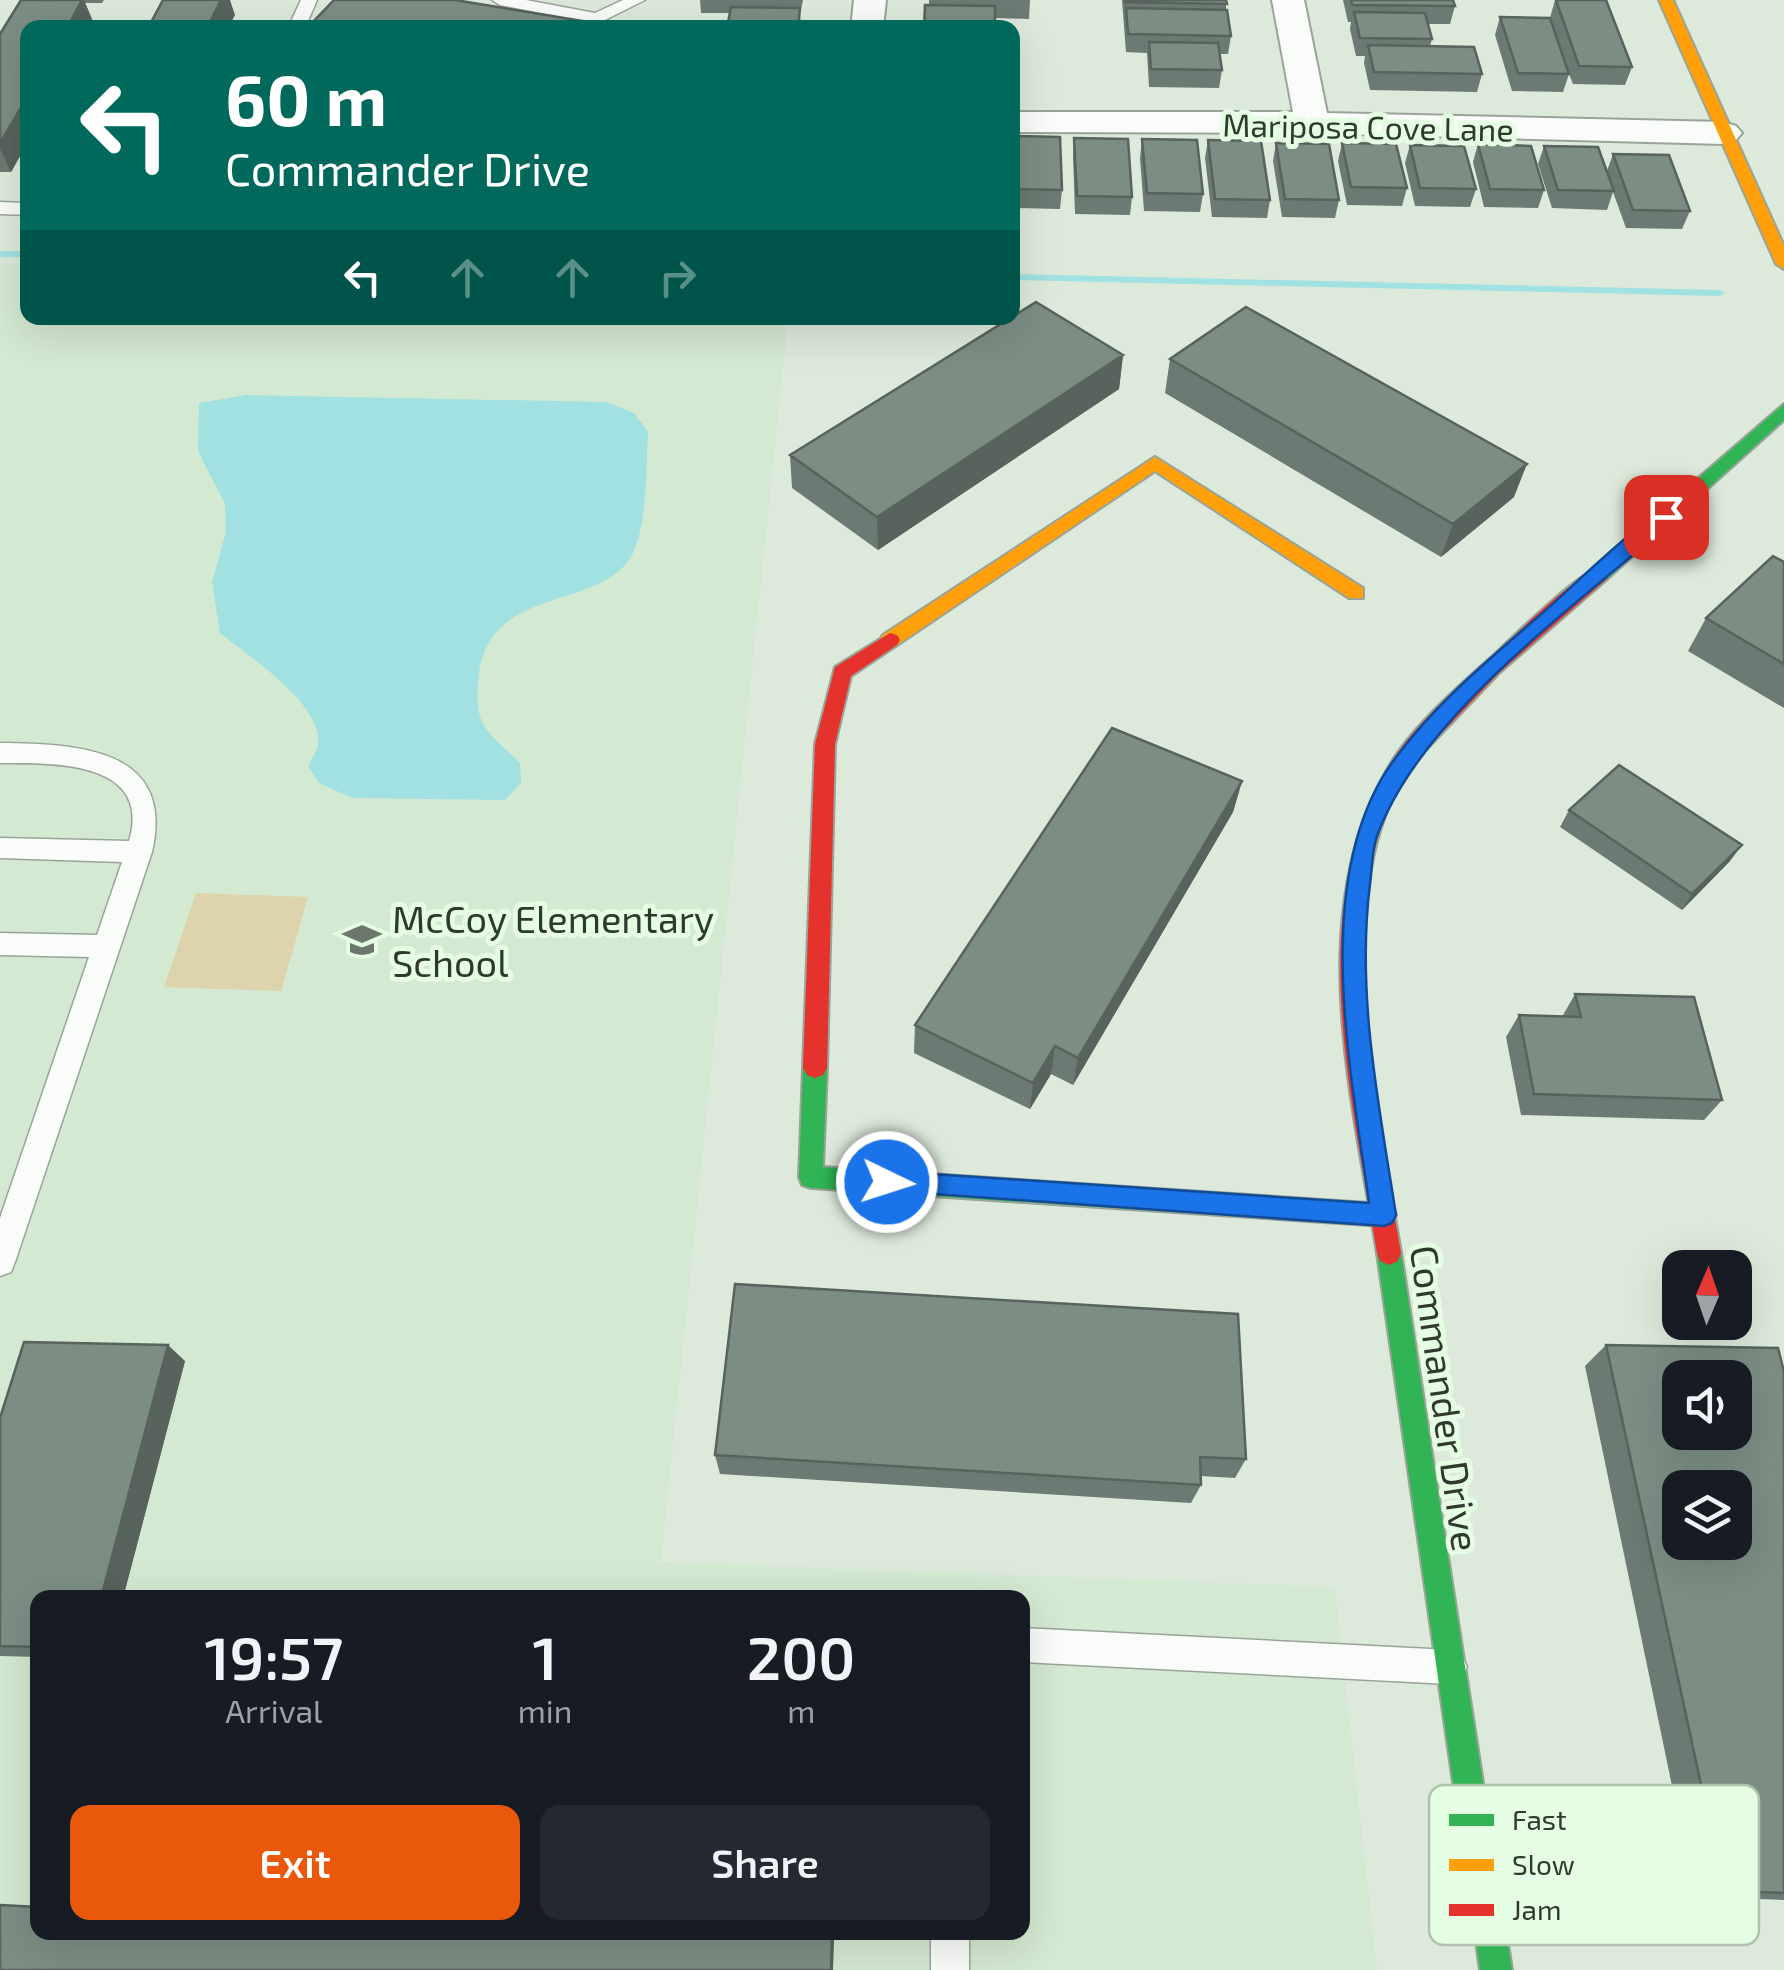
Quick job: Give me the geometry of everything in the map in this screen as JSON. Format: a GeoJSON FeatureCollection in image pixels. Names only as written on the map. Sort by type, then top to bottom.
{"type":"FeatureCollection","features":[{"type":"Feature","properties":{"kind":"street"},"geometry":{"type":"LineString","coordinates":[[1288,0],[1312,123]]}},
{"type":"Feature","properties":{"kind":"street"},"geometry":{"type":"LineString","coordinates":[[1666,0],[1784,264]]}},
{"type":"Feature","properties":{"kind":"street","name":"Mariposa Cove Lane"},"geometry":{"type":"LineString","coordinates":[[1020,122],[1312,123],[1724,133]]}},
{"type":"Feature","properties":{"kind":"street","name":"Commander Drive"},"geometry":{"type":"LineString","coordinates":[[1468,1785],[1356,1030],[1353,928],[1364,841],[1400,767],[1465,691],[1753,442],[1784,410]]}},
{"type":"Feature","properties":{"kind":"street"},"geometry":{"type":"LineString","coordinates":[[1356,594],[1154,462],[842,672],[824,744],[810,1177],[1384,1215]]}},
{"type":"Feature","properties":{"kind":"street","name":"Commander Drive"},"geometry":{"type":"LineString","coordinates":[[1492,1945],[1496,1970]]}},
{"type":"Feature","properties":{"kind":"lane"},"geometry":{"type":"LineString","coordinates":[[500,0],[598,19],[637,0]]}},
{"type":"Feature","properties":{"kind":"lane"},"geometry":{"type":"LineString","coordinates":[[0,753],[65,755],[98,761],[123,776],[144,803],[144,835],[0,1262]]}},
{"type":"Feature","properties":{"kind":"lane"},"geometry":{"type":"LineString","coordinates":[[0,848],[138,852]]}},
{"type":"Feature","properties":{"kind":"lane"},"geometry":{"type":"LineString","coordinates":[[0,944],[106,946]]}},
{"type":"Feature","properties":{"kind":"lane"},"geometry":{"type":"LineString","coordinates":[[1030,1644],[1450,1668]]}},
{"type":"Feature","properties":{"kind":"lane"},"geometry":{"type":"LineString","coordinates":[[950,1940],[950,1970]]}},
{"type":"Feature","properties":{"kind":"shaded area","name":"McCoy Elementary School"},"geometry":{"type":"Polygon","coordinates":[[[0,263],[20,263],[20,325],[787,325],[661,1562],[1335,1587],[1377,1970],[0,1970],[0,263]]]}},
{"type":"Feature","properties":{"kind":"shaded area"},"geometry":{"type":"Polygon","coordinates":[[[196,893],[308,897],[281,991],[164,987],[196,893]]]}},
{"type":"Feature","properties":{"kind":"water"},"geometry":{"type":"Polygon","coordinates":[[[246,395],[606,402],[634,413],[648,432],[643,516],[629,560],[613,576],[592,587],[522,613],[502,627],[487,646],[479,674],[480,716],[490,733],[520,763],[521,783],[505,800],[352,798],[319,783],[308,766],[318,744],[317,729],[309,713],[281,682],[220,633],[212,582],[226,532],[225,504],[198,451],[199,403],[246,395]]]}},
{"type":"Feature","properties":{"kind":"building"},"geometry":{"type":"Polygon","coordinates":[[[21,0],[82,0],[71,20],[20,20],[20,109],[0,143],[0,34],[21,0]]]}},
{"type":"Feature","properties":{"kind":"building"},"geometry":{"type":"Polygon","coordinates":[[[163,0],[221,0],[211,20],[152,20],[163,0]]]}},
{"type":"Feature","properties":{"kind":"building"},"geometry":{"type":"Polygon","coordinates":[[[334,0],[455,0],[576,20],[315,20],[334,0]]]}},
{"type":"Feature","properties":{"kind":"building"},"geometry":{"type":"Polygon","coordinates":[[[1226,0],[1227,4],[1125,2],[1226,0]]]}},
{"type":"Feature","properties":{"kind":"building"},"geometry":{"type":"Polygon","coordinates":[[[1351,0],[1453,0],[1455,6],[1352,5],[1351,0]]]}},
{"type":"Feature","properties":{"kind":"building"},"geometry":{"type":"Polygon","coordinates":[[[1556,0],[1606,0],[1632,67],[1579,66],[1556,0]]]}},
{"type":"Feature","properties":{"kind":"building"},"geometry":{"type":"Polygon","coordinates":[[[925,5],[995,6],[995,20],[924,20],[925,5]]]}},
{"type":"Feature","properties":{"kind":"building"},"geometry":{"type":"Polygon","coordinates":[[[731,7],[800,8],[799,20],[729,20],[731,7]]]}},
{"type":"Feature","properties":{"kind":"building"},"geometry":{"type":"Polygon","coordinates":[[[1126,8],[1227,10],[1231,36],[1128,34],[1126,8]]]}},
{"type":"Feature","properties":{"kind":"building"},"geometry":{"type":"Polygon","coordinates":[[[1354,12],[1425,13],[1432,39],[1360,38],[1354,12]]]}},
{"type":"Feature","properties":{"kind":"building"},"geometry":{"type":"Polygon","coordinates":[[[1500,17],[1550,18],[1569,74],[1518,73],[1500,17]]]}},
{"type":"Feature","properties":{"kind":"building"},"geometry":{"type":"Polygon","coordinates":[[[1149,42],[1218,43],[1222,70],[1151,69],[1149,42]]]}},
{"type":"Feature","properties":{"kind":"building"},"geometry":{"type":"Polygon","coordinates":[[[1368,45],[1474,47],[1482,74],[1374,72],[1368,45]]]}},
{"type":"Feature","properties":{"kind":"building"},"geometry":{"type":"Polygon","coordinates":[[[1020,136],[1060,137],[1062,190],[1020,189],[1020,136]]]}},
{"type":"Feature","properties":{"kind":"building"},"geometry":{"type":"Polygon","coordinates":[[[1074,138],[1128,139],[1132,197],[1077,196],[1074,138]]]}},
{"type":"Feature","properties":{"kind":"building"},"geometry":{"type":"Polygon","coordinates":[[[1142,139],[1197,140],[1203,194],[1147,193],[1142,139]]]}},
{"type":"Feature","properties":{"kind":"building"},"geometry":{"type":"Polygon","coordinates":[[[1208,140],[1261,141],[1270,200],[1215,199],[1208,140]]]}},
{"type":"Feature","properties":{"kind":"building"},"geometry":{"type":"Polygon","coordinates":[[[1276,143],[1329,144],[1339,200],[1285,199],[1276,143]]]}},
{"type":"Feature","properties":{"kind":"building"},"geometry":{"type":"Polygon","coordinates":[[[1342,143],[1396,144],[1407,188],[1351,187],[1342,143]]]}},
{"type":"Feature","properties":{"kind":"building"},"geometry":{"type":"Polygon","coordinates":[[[1478,144],[1531,146],[1544,190],[1490,189],[1478,144]]]}},
{"type":"Feature","properties":{"kind":"building"},"geometry":{"type":"Polygon","coordinates":[[[1410,145],[1464,146],[1476,189],[1420,188],[1410,145]]]}},
{"type":"Feature","properties":{"kind":"building"},"geometry":{"type":"Polygon","coordinates":[[[1544,146],[1598,147],[1614,191],[1558,190],[1544,146]]]}},
{"type":"Feature","properties":{"kind":"building"},"geometry":{"type":"Polygon","coordinates":[[[1613,154],[1669,155],[1690,211],[1633,210],[1613,154]]]}},
{"type":"Feature","properties":{"kind":"building"},"geometry":{"type":"Polygon","coordinates":[[[1036,302],[1123,355],[877,517],[790,455],[999,325],[1020,325],[1020,312],[1036,302]]]}},
{"type":"Feature","properties":{"kind":"building"},"geometry":{"type":"Polygon","coordinates":[[[1246,307],[1527,464],[1453,524],[1170,359],[1246,307]]]}},
{"type":"Feature","properties":{"kind":"building"},"geometry":{"type":"Polygon","coordinates":[[[1773,556],[1784,562],[1784,664],[1706,618],[1773,556]]]}},
{"type":"Feature","properties":{"kind":"building"},"geometry":{"type":"Polygon","coordinates":[[[1112,728],[1242,781],[1078,1058],[1055,1046],[1033,1083],[915,1025],[1112,728]]]}},
{"type":"Feature","properties":{"kind":"building"},"geometry":{"type":"Polygon","coordinates":[[[1619,765],[1742,845],[1692,894],[1569,810],[1619,765]]]}},
{"type":"Feature","properties":{"kind":"building"},"geometry":{"type":"Polygon","coordinates":[[[1575,994],[1694,997],[1722,1100],[1534,1094],[1519,1015],[1581,1017],[1575,994]]]}},
{"type":"Feature","properties":{"kind":"building"},"geometry":{"type":"Polygon","coordinates":[[[735,1284],[1238,1314],[1246,1459],[1200,1457],[1201,1485],[715,1455],[735,1284]]]}},
{"type":"Feature","properties":{"kind":"building"},"geometry":{"type":"Polygon","coordinates":[[[24,1342],[168,1345],[103,1590],[30,1590],[30,1647],[0,1646],[0,1418],[24,1342]]]}},
{"type":"Feature","properties":{"kind":"building"},"geometry":{"type":"Polygon","coordinates":[[[1606,1345],[1778,1348],[1784,1372],[1784,1893],[1759,1892],[1759,1785],[1701,1785],[1606,1345]]]}},
{"type":"Feature","properties":{"kind":"building"},"geometry":{"type":"Polygon","coordinates":[[[0,1905],[30,1907],[30,1940],[832,1940],[831,1970],[0,1970],[0,1905]]]}},
{"type":"Feature","properties":{"kind":"waterway"},"geometry":{"type":"LineString","coordinates":[[0,254],[20,254]]}},
{"type":"Feature","properties":{"kind":"waterway"},"geometry":{"type":"LineString","coordinates":[[1020,277],[1720,293]]}},
{"type":"Feature","properties":{"kind":"traffic: fast"},"geometry":{"type":"LineString","coordinates":[[1600,574],[1753,442],[1784,410]]}},
{"type":"Feature","properties":{"kind":"traffic: fast"},"geometry":{"type":"LineString","coordinates":[[815,1068],[811,1177],[1384,1215]]}},
{"type":"Feature","properties":{"kind":"traffic: fast"},"geometry":{"type":"LineString","coordinates":[[1389,1253],[1468,1785]]}},
{"type":"Feature","properties":{"kind":"traffic: fast"},"geometry":{"type":"LineString","coordinates":[[1492,1945],[1496,1970]]}},
{"type":"Feature","properties":{"kind":"traffic: slow"},"geometry":{"type":"LineString","coordinates":[[1666,0],[1784,264]]}},
{"type":"Feature","properties":{"kind":"traffic: slow"},"geometry":{"type":"LineString","coordinates":[[890,640],[1155,463],[1356,593]]}},
{"type":"Feature","properties":{"kind":"traffic: jam"},"geometry":{"type":"LineString","coordinates":[[1389,1253],[1353,1008],[1352,945],[1358,884],[1373,825],[1398,769],[1451,708],[1513,648],[1600,574]]}},
{"type":"Feature","properties":{"kind":"traffic: jam"},"geometry":{"type":"LineString","coordinates":[[815,1068],[825,744],[842,672],[890,640]]}},
{"type":"Feature","properties":{"kind":"place","name":"McCoy Elementary School"},"geometry":{"type":"Point","coordinates":[362,940]}},
{"type":"Feature","properties":{"kind":"route"},"geometry":{"type":"LineString","coordinates":[[887,1182],[1384,1215],[1356,1030],[1353,928],[1364,841],[1400,767],[1465,691],[1666,517]]}}]}
